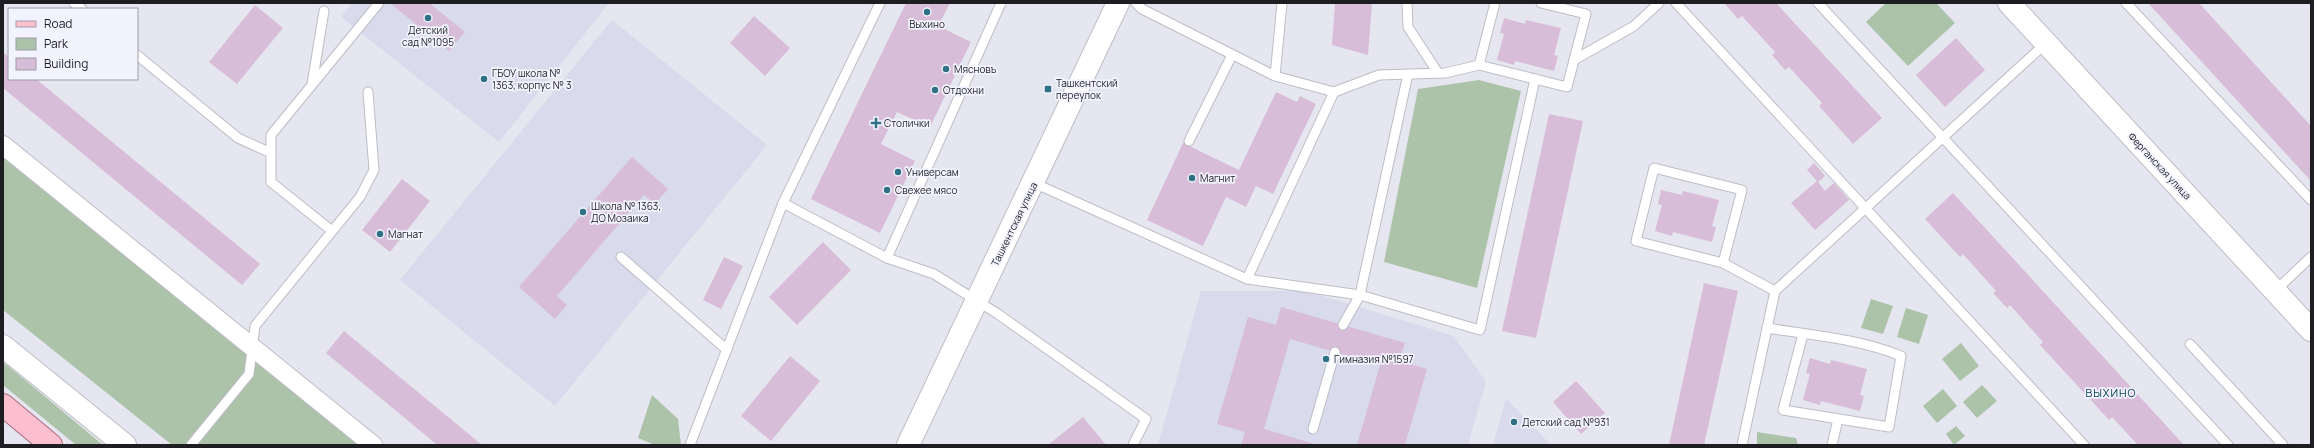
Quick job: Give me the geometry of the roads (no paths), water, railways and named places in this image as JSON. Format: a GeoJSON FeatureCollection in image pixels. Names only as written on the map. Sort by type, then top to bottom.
{"type":"FeatureCollection","features":[{"type":"Feature","properties":{"kind":"main road","name":"Ташкентская улица"},"geometry":{"type":"LineString","coordinates":[[908,445],[1118,3]]}},
{"type":"Feature","properties":{"kind":"main road","name":"Ферганская улица"},"geometry":{"type":"LineString","coordinates":[[2009,3],[2311,330]]}},
{"type":"Feature","properties":{"kind":"main road"},"geometry":{"type":"LineString","coordinates":[[3,346],[125,445]]}},
{"type":"Feature","properties":{"kind":"main road"},"geometry":{"type":"LineString","coordinates":[[3,405],[51,445]]}},
{"type":"Feature","properties":{"kind":"street"},"geometry":{"type":"LineString","coordinates":[[3,145],[373,445]]}},
{"type":"Feature","properties":{"kind":"lane"},"geometry":{"type":"LineString","coordinates":[[332,231],[271,182],[271,135],[379,3]]}},
{"type":"Feature","properties":{"kind":"lane"},"geometry":{"type":"LineString","coordinates":[[690,445],[783,203],[880,3]]}},
{"type":"Feature","properties":{"kind":"lane"},"geometry":{"type":"LineString","coordinates":[[887,258],[1001,3]]}},
{"type":"Feature","properties":{"kind":"lane"},"geometry":{"type":"LineString","coordinates":[[1136,3],[1142,9],[1275,76],[1334,92],[1379,75],[1438,73],[1479,65],[1567,87],[1586,14],[1541,3]]}},
{"type":"Feature","properties":{"kind":"lane"},"geometry":{"type":"LineString","coordinates":[[1275,76],[1282,3]]}},
{"type":"Feature","properties":{"kind":"lane"},"geometry":{"type":"LineString","coordinates":[[1407,3],[1408,26],[1438,73]]}},
{"type":"Feature","properties":{"kind":"lane"},"geometry":{"type":"LineString","coordinates":[[1479,65],[1495,3]]}},
{"type":"Feature","properties":{"kind":"lane"},"geometry":{"type":"LineString","coordinates":[[1574,60],[1634,26],[1659,3]]}},
{"type":"Feature","properties":{"kind":"lane"},"geometry":{"type":"LineString","coordinates":[[1676,3],[2084,445]]}},
{"type":"Feature","properties":{"kind":"lane"},"geometry":{"type":"LineString","coordinates":[[1818,3],[2228,445]]}},
{"type":"Feature","properties":{"kind":"lane"},"geometry":{"type":"LineString","coordinates":[[2126,3],[2311,200]]}},
{"type":"Feature","properties":{"kind":"lane"},"geometry":{"type":"LineString","coordinates":[[312,85],[324,11]]}},
{"type":"Feature","properties":{"kind":"lane"},"geometry":{"type":"LineString","coordinates":[[1742,445],[1775,291],[2046,43]]}},
{"type":"Feature","properties":{"kind":"lane"},"geometry":{"type":"LineString","coordinates":[[138,55],[238,138],[271,153]]}},
{"type":"Feature","properties":{"kind":"lane"},"geometry":{"type":"LineString","coordinates":[[1189,142],[1232,55]]}},
{"type":"Feature","properties":{"kind":"lane"},"geometry":{"type":"LineString","coordinates":[[1343,325],[1360,295],[1408,74]]}},
{"type":"Feature","properties":{"kind":"lane"},"geometry":{"type":"LineString","coordinates":[[1034,182],[1246,279],[1360,295],[1480,330],[1535,79]]}},
{"type":"Feature","properties":{"kind":"lane"},"geometry":{"type":"LineString","coordinates":[[191,445],[249,374],[251,346],[255,326],[360,197],[374,170],[368,92]]}},
{"type":"Feature","properties":{"kind":"lane"},"geometry":{"type":"LineString","coordinates":[[1246,279],[1334,92]]}},
{"type":"Feature","properties":{"kind":"lane"},"geometry":{"type":"LineString","coordinates":[[1723,263],[1742,190],[1654,168],[1636,241],[1723,263],[1775,291]]}},
{"type":"Feature","properties":{"kind":"lane"},"geometry":{"type":"LineString","coordinates":[[783,203],[887,258],[934,274],[998,314],[1146,419],[1133,445]]}},
{"type":"Feature","properties":{"kind":"lane"},"geometry":{"type":"LineString","coordinates":[[621,257],[727,350]]}},
{"type":"Feature","properties":{"kind":"lane"},"geometry":{"type":"LineString","coordinates":[[2275,291],[2311,257]]}},
{"type":"Feature","properties":{"kind":"lane"},"geometry":{"type":"LineString","coordinates":[[1767,328],[1803,334],[1884,349],[1901,356],[1889,427],[1784,410],[1803,334]]}},
{"type":"Feature","properties":{"kind":"lane"},"geometry":{"type":"LineString","coordinates":[[2190,344],[2283,445]]}},
{"type":"Feature","properties":{"kind":"lane"},"geometry":{"type":"LineString","coordinates":[[1313,429],[1335,352]]}},
{"type":"Feature","properties":{"kind":"lane"},"geometry":{"type":"LineString","coordinates":[[1832,445],[1838,419]]}},
{"type":"Feature","properties":{"kind":"place","name":"Выхино"},"geometry":{"type":"Point","coordinates":[927,12]}},
{"type":"Feature","properties":{"kind":"place","name":"Детский сад №1095"},"geometry":{"type":"Point","coordinates":[428,18]}},
{"type":"Feature","properties":{"kind":"place","name":"Мясновъ"},"geometry":{"type":"Point","coordinates":[946,69]}},
{"type":"Feature","properties":{"kind":"place","name":"ГБОУ школа № 1363, корпус № 3"},"geometry":{"type":"Point","coordinates":[484,79]}},
{"type":"Feature","properties":{"kind":"place","name":"Ташкентский переулок"},"geometry":{"type":"Point","coordinates":[1048,89]}},
{"type":"Feature","properties":{"kind":"place","name":"Отдохни"},"geometry":{"type":"Point","coordinates":[935,90]}},
{"type":"Feature","properties":{"kind":"place","name":"Столички"},"geometry":{"type":"Point","coordinates":[876,123]}},
{"type":"Feature","properties":{"kind":"place","name":"Универсам"},"geometry":{"type":"Point","coordinates":[898,172]}},
{"type":"Feature","properties":{"kind":"place","name":"Магнит"},"geometry":{"type":"Point","coordinates":[1192,178]}},
{"type":"Feature","properties":{"kind":"place","name":"Свежее мясо"},"geometry":{"type":"Point","coordinates":[887,190]}},
{"type":"Feature","properties":{"kind":"place","name":"Школа № 1363, ДО Мозаика"},"geometry":{"type":"Point","coordinates":[583,212]}},
{"type":"Feature","properties":{"kind":"place","name":"Магнат"},"geometry":{"type":"Point","coordinates":[380,234]}},
{"type":"Feature","properties":{"kind":"place","name":"Гимназия №1597"},"geometry":{"type":"Point","coordinates":[1326,359]}},
{"type":"Feature","properties":{"kind":"place","name":"Детский сад №931"},"geometry":{"type":"Point","coordinates":[1514,422]}},
{"type":"Feature","properties":{"kind":"district","name":"ВЫХИНО"},"geometry":{"type":"Point","coordinates":[2111,393]}}]}
